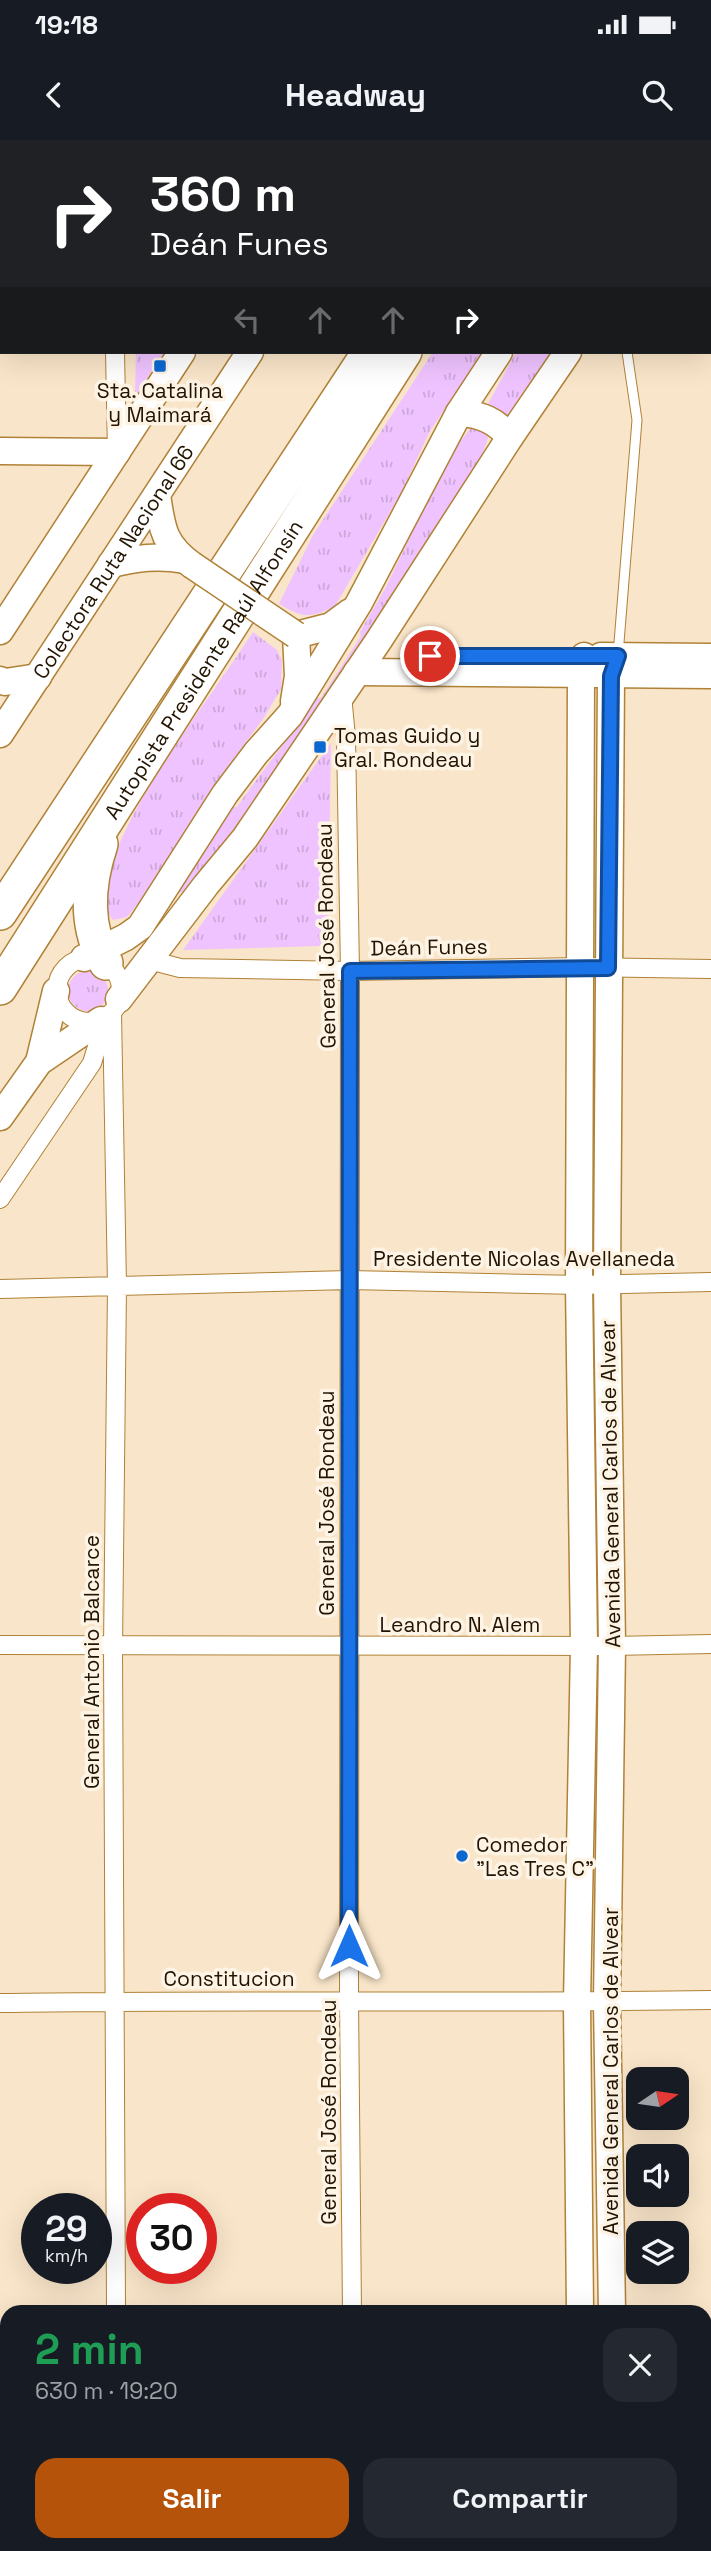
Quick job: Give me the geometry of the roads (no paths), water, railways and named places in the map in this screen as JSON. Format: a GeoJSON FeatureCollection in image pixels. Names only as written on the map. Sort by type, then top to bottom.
{"type":"FeatureCollection","features":[{"type":"Feature","properties":{"kind":"highway","name":"Autopista Presidente Raúl Alfonsín"},"geometry":{"type":"LineString","coordinates":[[0,913],[368,354]]}},
{"type":"Feature","properties":{"kind":"highway","name":"Autopista Presidente Raúl Alfonsín"},"geometry":{"type":"LineString","coordinates":[[0,988],[404,354]]}},
{"type":"Feature","properties":{"kind":"highway"},"geometry":{"type":"LineString","coordinates":[[104,952],[94,940],[90,914],[91,885],[114,806]]}},
{"type":"Feature","properties":{"kind":"street"},"geometry":{"type":"LineString","coordinates":[[115,354],[117,452]]}},
{"type":"Feature","properties":{"kind":"street"},"geometry":{"type":"LineString","coordinates":[[0,631],[181,354]]}},
{"type":"Feature","properties":{"kind":"street","name":"Colectora Ruta Nacional 66"},"geometry":{"type":"LineString","coordinates":[[0,734],[249,354]]}},
{"type":"Feature","properties":{"kind":"street"},"geometry":{"type":"LineString","coordinates":[[39,1062],[61,973],[75,961],[104,952],[145,920],[225,794],[256,753],[290,715],[359,603],[459,413],[498,354]]}},
{"type":"Feature","properties":{"kind":"street"},"geometry":{"type":"LineString","coordinates":[[0,1117],[39,1062],[110,1012],[245,838],[567,354]]}},
{"type":"Feature","properties":{"kind":"street"},"geometry":{"type":"LineString","coordinates":[[459,413],[493,421],[510,437]]}},
{"type":"Feature","properties":{"kind":"street"},"geometry":{"type":"LineString","coordinates":[[0,451],[117,452]]}},
{"type":"Feature","properties":{"kind":"street"},"geometry":{"type":"LineString","coordinates":[[157,495],[162,530],[189,562],[296,635]]}},
{"type":"Feature","properties":{"kind":"street"},"geometry":{"type":"LineString","coordinates":[[111,564],[143,556],[166,556],[189,562]]}},
{"type":"Feature","properties":{"kind":"street"},"geometry":{"type":"LineString","coordinates":[[296,635],[331,625],[346,616],[359,603]]}},
{"type":"Feature","properties":{"kind":"street"},"geometry":{"type":"LineString","coordinates":[[290,715],[298,676],[296,635]]}},
{"type":"Feature","properties":{"kind":"street"},"geometry":{"type":"LineString","coordinates":[[379,640],[405,656],[615,666],[711,675]]}},
{"type":"Feature","properties":{"kind":"street"},"geometry":{"type":"LineString","coordinates":[[615,666],[711,657]]}},
{"type":"Feature","properties":{"kind":"street"},"geometry":{"type":"LineString","coordinates":[[357,672],[582,665]]}},
{"type":"Feature","properties":{"kind":"street","name":"Avenida General Carlos de Alvear"},"geometry":{"type":"LineString","coordinates":[[580,2305],[577,2002],[584,1646],[579,1285],[582,665]]}},
{"type":"Feature","properties":{"kind":"street","name":"Avenida General Carlos de Alvear"},"geometry":{"type":"LineString","coordinates":[[612,2305],[607,2002],[612,1646],[607,1284],[608,968],[615,666]]}},
{"type":"Feature","properties":{"kind":"street"},"geometry":{"type":"LineString","coordinates":[[0,680],[5,682],[38,677]]}},
{"type":"Feature","properties":{"kind":"street","name":"General José Rondeau"},"geometry":{"type":"LineString","coordinates":[[342,695],[346,737],[350,971],[349,2000],[352,2305]]}},
{"type":"Feature","properties":{"kind":"street"},"geometry":{"type":"LineString","coordinates":[[0,1199],[92,1063],[110,1012],[118,978],[104,952]]}},
{"type":"Feature","properties":{"kind":"street","name":"Deán Funes"},"geometry":{"type":"LineString","coordinates":[[149,960],[180,968],[350,971],[580,967],[711,969]]}},
{"type":"Feature","properties":{"kind":"street"},"geometry":{"type":"LineString","coordinates":[[57,991],[59,1003],[71,1017],[82,1022],[110,1012]]}},
{"type":"Feature","properties":{"kind":"street","name":"General Antonio Balcarce"},"geometry":{"type":"LineString","coordinates":[[110,1012],[117,1286],[113,1647],[116,2305]]}},
{"type":"Feature","properties":{"kind":"street","name":"Presidente Nicolas Avellaneda"},"geometry":{"type":"LineString","coordinates":[[0,1289],[349,1280],[579,1285],[711,1282]]}},
{"type":"Feature","properties":{"kind":"street","name":"Leandro N. Alem"},"geometry":{"type":"LineString","coordinates":[[0,1646],[711,1644]]}},
{"type":"Feature","properties":{"kind":"street","name":"Constitucion"},"geometry":{"type":"LineString","coordinates":[[0,2003],[711,2000]]}},
{"type":"Feature","properties":{"kind":"lane"},"geometry":{"type":"LineString","coordinates":[[615,666],[637,420],[626,354]]}},
{"type":"Feature","properties":{"kind":"place","name":"Sta. Catalina y Maimará"},"geometry":{"type":"Point","coordinates":[160,366]}},
{"type":"Feature","properties":{"kind":"place","name":"Tomas Guido y Gral. Rondeau"},"geometry":{"type":"Point","coordinates":[320,747]}},
{"type":"Feature","properties":{"kind":"place","name":"Comedor \"Las Tres C\""},"geometry":{"type":"Point","coordinates":[462,1856]}}]}
